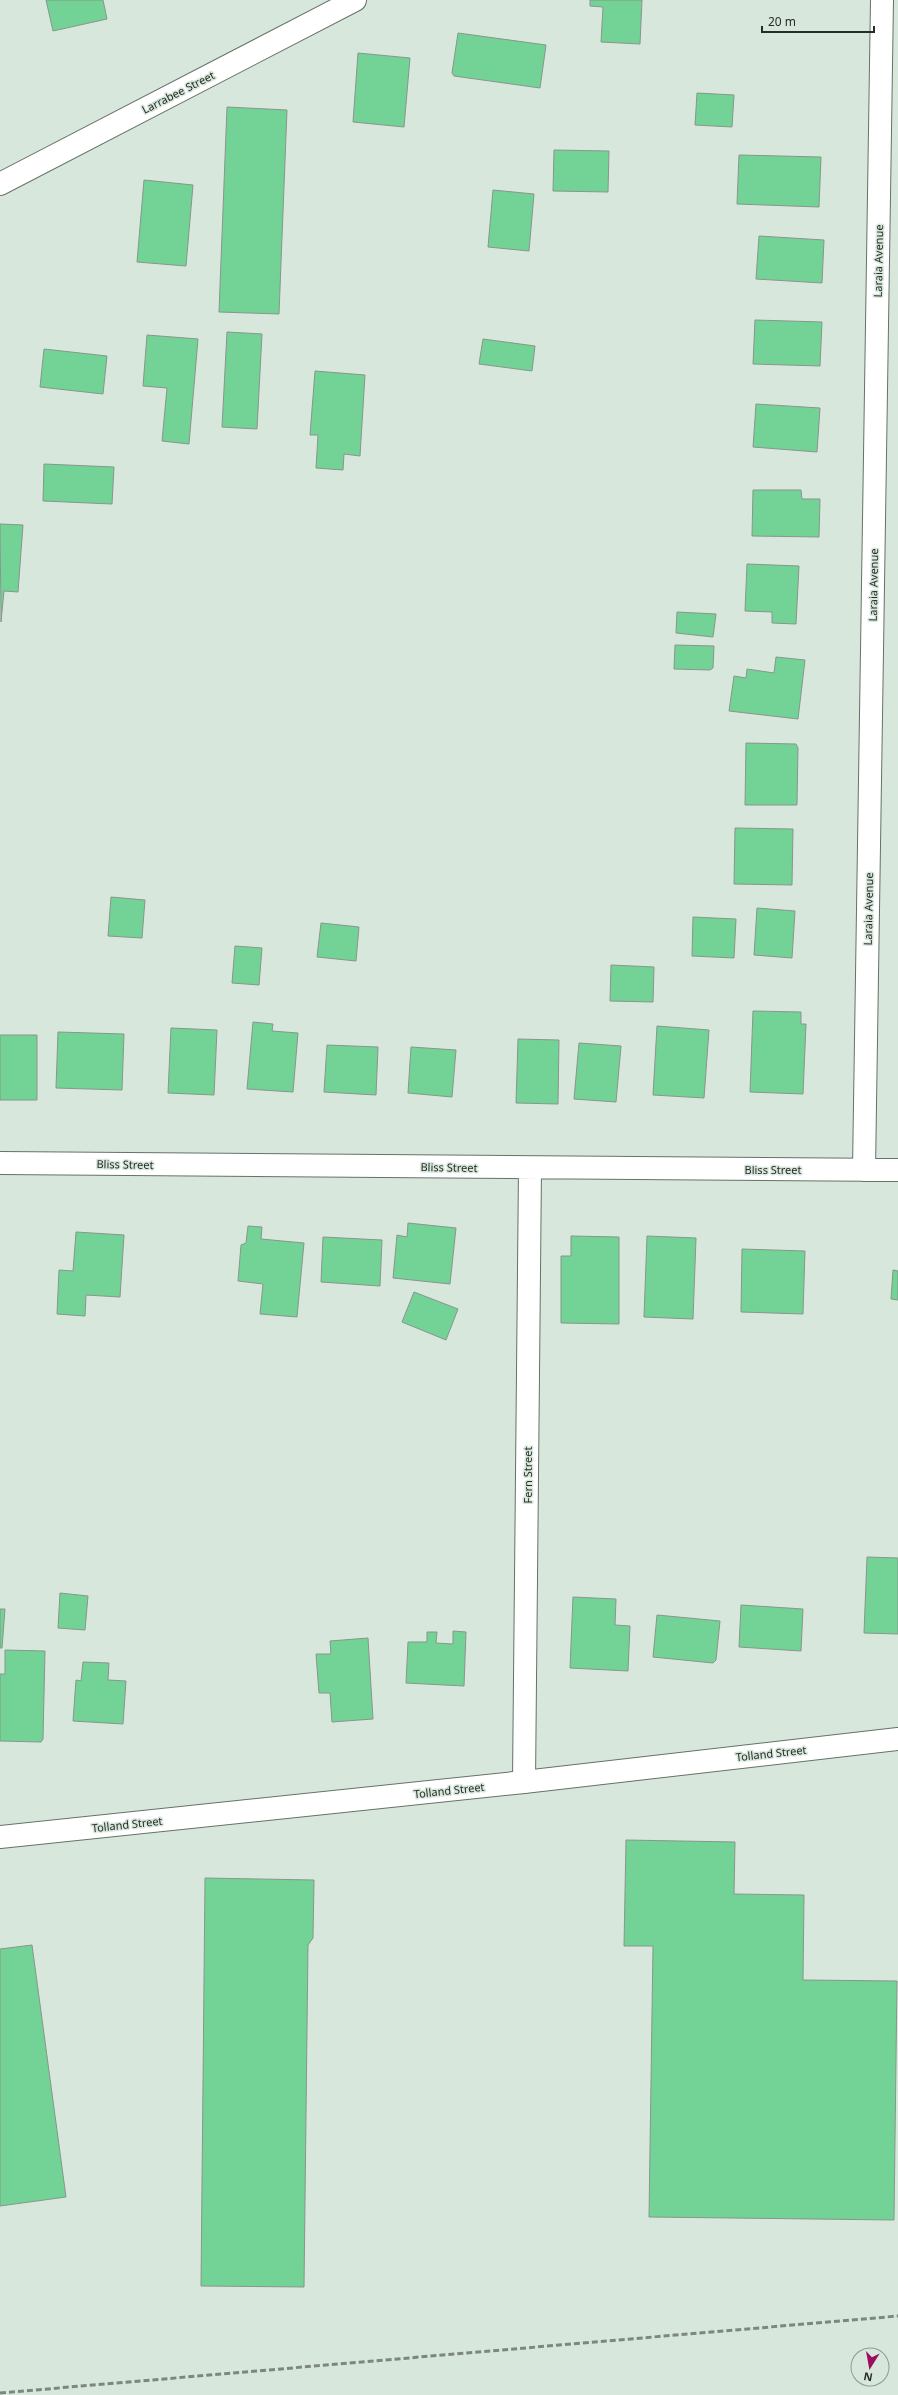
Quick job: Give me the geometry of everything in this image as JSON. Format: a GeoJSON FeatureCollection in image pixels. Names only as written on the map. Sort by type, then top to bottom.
{"type":"FeatureCollection","features":[{"type":"Feature","properties":{"kind":"street","name":"Larrabee Street"},"geometry":{"type":"LineString","coordinates":[[0,184],[355,0]]}},
{"type":"Feature","properties":{"kind":"street","name":"Laraia Avenue"},"geometry":{"type":"LineString","coordinates":[[864,1170],[882,0]]}},
{"type":"Feature","properties":{"kind":"street","name":"Bliss Street"},"geometry":{"type":"LineString","coordinates":[[0,1163],[898,1170]]}},
{"type":"Feature","properties":{"kind":"street","name":"Fern Street"},"geometry":{"type":"LineString","coordinates":[[524,1782],[530,1168]]}},
{"type":"Feature","properties":{"kind":"street","name":"Tolland Street"},"geometry":{"type":"LineString","coordinates":[[0,1837],[524,1782],[898,1739]]}},
{"type":"Feature","properties":{"kind":"building"},"geometry":{"type":"Polygon","coordinates":[[[46,0],[103,0],[107,19],[53,31],[46,0]]]}},
{"type":"Feature","properties":{"kind":"building"},"geometry":{"type":"Polygon","coordinates":[[[590,0],[642,0],[640,44],[601,42],[603,7],[590,6],[590,0]]]}},
{"type":"Feature","properties":{"kind":"building"},"geometry":{"type":"Polygon","coordinates":[[[458,33],[546,45],[540,88],[454,76],[452,73],[458,33]]]}},
{"type":"Feature","properties":{"kind":"building"},"geometry":{"type":"Polygon","coordinates":[[[358,53],[410,58],[404,127],[353,122],[358,53]]]}},
{"type":"Feature","properties":{"kind":"building"},"geometry":{"type":"Polygon","coordinates":[[[697,93],[734,95],[732,127],[695,125],[697,93]]]}},
{"type":"Feature","properties":{"kind":"building"},"geometry":{"type":"Polygon","coordinates":[[[227,107],[287,110],[279,314],[219,312],[227,107]]]}},
{"type":"Feature","properties":{"kind":"building"},"geometry":{"type":"Polygon","coordinates":[[[554,150],[609,151],[608,192],[553,191],[554,150]]]}},
{"type":"Feature","properties":{"kind":"building"},"geometry":{"type":"Polygon","coordinates":[[[739,155],[821,157],[819,207],[737,204],[739,155]]]}},
{"type":"Feature","properties":{"kind":"building"},"geometry":{"type":"Polygon","coordinates":[[[144,180],[193,185],[186,266],[137,262],[144,180]]]}},
{"type":"Feature","properties":{"kind":"building"},"geometry":{"type":"Polygon","coordinates":[[[493,190],[534,194],[529,251],[488,247],[493,190]]]}},
{"type":"Feature","properties":{"kind":"building"},"geometry":{"type":"Polygon","coordinates":[[[759,236],[824,240],[822,283],[756,279],[759,236]]]}},
{"type":"Feature","properties":{"kind":"building"},"geometry":{"type":"Polygon","coordinates":[[[755,320],[822,322],[820,366],[753,364],[755,320]]]}},
{"type":"Feature","properties":{"kind":"building"},"geometry":{"type":"Polygon","coordinates":[[[227,332],[262,334],[257,429],[222,427],[227,332]]]}},
{"type":"Feature","properties":{"kind":"building"},"geometry":{"type":"Polygon","coordinates":[[[147,335],[198,339],[189,444],[162,441],[167,388],[143,386],[147,335]]]}},
{"type":"Feature","properties":{"kind":"building"},"geometry":{"type":"Polygon","coordinates":[[[483,339],[535,346],[532,371],[479,364],[483,339]]]}},
{"type":"Feature","properties":{"kind":"building"},"geometry":{"type":"Polygon","coordinates":[[[44,349],[107,356],[103,394],[40,387],[44,349]]]}},
{"type":"Feature","properties":{"kind":"building"},"geometry":{"type":"Polygon","coordinates":[[[315,371],[365,375],[360,456],[344,454],[343,470],[316,468],[318,435],[310,435],[315,371]]]}},
{"type":"Feature","properties":{"kind":"building"},"geometry":{"type":"Polygon","coordinates":[[[756,404],[820,408],[817,452],[753,447],[756,404]]]}},
{"type":"Feature","properties":{"kind":"building"},"geometry":{"type":"Polygon","coordinates":[[[44,464],[114,467],[112,504],[43,501],[44,464]]]}},
{"type":"Feature","properties":{"kind":"building"},"geometry":{"type":"Polygon","coordinates":[[[753,490],[801,490],[802,499],[820,499],[819,537],[752,536],[753,490]]]}},
{"type":"Feature","properties":{"kind":"building"},"geometry":{"type":"Polygon","coordinates":[[[0,524],[23,525],[18,592],[4,591],[1,622],[0,524]]]}},
{"type":"Feature","properties":{"kind":"building"},"geometry":{"type":"Polygon","coordinates":[[[747,564],[799,566],[796,624],[772,623],[772,612],[745,611],[747,564]]]}},
{"type":"Feature","properties":{"kind":"building"},"geometry":{"type":"Polygon","coordinates":[[[677,612],[716,614],[713,637],[676,633],[677,612]]]}},
{"type":"Feature","properties":{"kind":"building"},"geometry":{"type":"Polygon","coordinates":[[[675,645],[714,646],[713,668],[710,670],[674,669],[675,645]]]}},
{"type":"Feature","properties":{"kind":"building"},"geometry":{"type":"Polygon","coordinates":[[[776,657],[805,660],[798,719],[729,711],[734,676],[746,678],[747,669],[774,673],[776,657]]]}},
{"type":"Feature","properties":{"kind":"building"},"geometry":{"type":"Polygon","coordinates":[[[746,743],[796,744],[798,748],[797,805],[745,805],[746,743]]]}},
{"type":"Feature","properties":{"kind":"building"},"geometry":{"type":"Polygon","coordinates":[[[735,828],[793,829],[792,885],[734,884],[735,828]]]}},
{"type":"Feature","properties":{"kind":"building"},"geometry":{"type":"Polygon","coordinates":[[[111,897],[145,900],[142,938],[108,936],[111,897]]]}},
{"type":"Feature","properties":{"kind":"building"},"geometry":{"type":"Polygon","coordinates":[[[757,908],[795,911],[792,958],[754,955],[757,908]]]}},
{"type":"Feature","properties":{"kind":"building"},"geometry":{"type":"Polygon","coordinates":[[[693,917],[736,919],[734,958],[692,956],[693,917]]]}},
{"type":"Feature","properties":{"kind":"building"},"geometry":{"type":"Polygon","coordinates":[[[321,923],[359,927],[356,961],[317,957],[321,923]]]}},
{"type":"Feature","properties":{"kind":"building"},"geometry":{"type":"Polygon","coordinates":[[[235,946],[262,948],[259,985],[232,983],[235,946]]]}},
{"type":"Feature","properties":{"kind":"building"},"geometry":{"type":"Polygon","coordinates":[[[611,965],[654,967],[653,1002],[610,1001],[611,965]]]}},
{"type":"Feature","properties":{"kind":"building"},"geometry":{"type":"Polygon","coordinates":[[[753,1011],[801,1012],[801,1024],[806,1024],[803,1094],[750,1092],[753,1011]]]}},
{"type":"Feature","properties":{"kind":"building"},"geometry":{"type":"Polygon","coordinates":[[[253,1022],[273,1024],[272,1031],[298,1033],[293,1092],[247,1089],[253,1022]]]}},
{"type":"Feature","properties":{"kind":"building"},"geometry":{"type":"Polygon","coordinates":[[[657,1026],[709,1030],[704,1098],[653,1095],[657,1026]]]}},
{"type":"Feature","properties":{"kind":"building"},"geometry":{"type":"Polygon","coordinates":[[[171,1028],[217,1030],[214,1095],[168,1093],[171,1028]]]}},
{"type":"Feature","properties":{"kind":"building"},"geometry":{"type":"Polygon","coordinates":[[[58,1032],[124,1034],[122,1090],[56,1088],[58,1032]]]}},
{"type":"Feature","properties":{"kind":"building"},"geometry":{"type":"Polygon","coordinates":[[[0,1035],[37,1035],[37,1100],[0,1100],[0,1035]]]}},
{"type":"Feature","properties":{"kind":"building"},"geometry":{"type":"Polygon","coordinates":[[[518,1039],[559,1040],[558,1104],[516,1103],[518,1039]]]}},
{"type":"Feature","properties":{"kind":"building"},"geometry":{"type":"Polygon","coordinates":[[[579,1043],[621,1046],[616,1102],[574,1099],[579,1043]]]}},
{"type":"Feature","properties":{"kind":"building"},"geometry":{"type":"Polygon","coordinates":[[[327,1045],[378,1047],[376,1095],[324,1092],[327,1045]]]}},
{"type":"Feature","properties":{"kind":"building"},"geometry":{"type":"Polygon","coordinates":[[[411,1047],[456,1050],[452,1097],[408,1093],[411,1047]]]}},
{"type":"Feature","properties":{"kind":"building"},"geometry":{"type":"Polygon","coordinates":[[[408,1223],[456,1228],[450,1284],[393,1278],[397,1235],[407,1237],[408,1223]]]}},
{"type":"Feature","properties":{"kind":"building"},"geometry":{"type":"Polygon","coordinates":[[[248,1226],[262,1227],[261,1239],[304,1243],[297,1317],[260,1314],[263,1284],[238,1281],[241,1245],[246,1243],[248,1226]]]}},
{"type":"Feature","properties":{"kind":"building"},"geometry":{"type":"Polygon","coordinates":[[[76,1232],[124,1235],[120,1297],[86,1295],[85,1316],[57,1314],[59,1270],[73,1271],[76,1232]]]}},
{"type":"Feature","properties":{"kind":"building"},"geometry":{"type":"Polygon","coordinates":[[[571,1236],[619,1237],[619,1324],[561,1323],[561,1256],[571,1256],[571,1236]]]}},
{"type":"Feature","properties":{"kind":"building"},"geometry":{"type":"Polygon","coordinates":[[[647,1236],[696,1238],[693,1319],[644,1317],[647,1236]]]}},
{"type":"Feature","properties":{"kind":"building"},"geometry":{"type":"Polygon","coordinates":[[[323,1237],[382,1240],[380,1286],[321,1282],[323,1237]]]}},
{"type":"Feature","properties":{"kind":"building"},"geometry":{"type":"Polygon","coordinates":[[[742,1249],[805,1251],[803,1314],[741,1312],[742,1249]]]}},
{"type":"Feature","properties":{"kind":"building"},"geometry":{"type":"Polygon","coordinates":[[[893,1270],[898,1271],[898,1300],[891,1299],[893,1270]]]}},
{"type":"Feature","properties":{"kind":"building"},"geometry":{"type":"Polygon","coordinates":[[[414,1292],[458,1309],[446,1340],[402,1322],[414,1292]]]}},
{"type":"Feature","properties":{"kind":"building"},"geometry":{"type":"Polygon","coordinates":[[[867,1557],[898,1558],[898,1634],[864,1633],[867,1557]]]}},
{"type":"Feature","properties":{"kind":"building"},"geometry":{"type":"Polygon","coordinates":[[[60,1593],[88,1596],[85,1630],[58,1628],[60,1593]]]}},
{"type":"Feature","properties":{"kind":"building"},"geometry":{"type":"Polygon","coordinates":[[[573,1597],[616,1599],[615,1625],[630,1626],[628,1671],[570,1668],[573,1597]]]}},
{"type":"Feature","properties":{"kind":"building"},"geometry":{"type":"Polygon","coordinates":[[[741,1605],[803,1609],[801,1651],[739,1647],[741,1605]]]}},
{"type":"Feature","properties":{"kind":"building"},"geometry":{"type":"Polygon","coordinates":[[[0,1609],[5,1609],[2,1648],[0,1648],[0,1609]]]}},
{"type":"Feature","properties":{"kind":"building"},"geometry":{"type":"Polygon","coordinates":[[[657,1615],[720,1621],[716,1660],[713,1663],[653,1657],[657,1615]]]}},
{"type":"Feature","properties":{"kind":"building"},"geometry":{"type":"Polygon","coordinates":[[[453,1631],[466,1632],[464,1686],[406,1683],[408,1642],[427,1642],[427,1632],[437,1632],[436,1643],[453,1644],[453,1631]]]}},
{"type":"Feature","properties":{"kind":"building"},"geometry":{"type":"Polygon","coordinates":[[[368,1638],[373,1719],[332,1722],[330,1693],[319,1693],[316,1654],[331,1654],[330,1641],[368,1638]]]}},
{"type":"Feature","properties":{"kind":"building"},"geometry":{"type":"Polygon","coordinates":[[[5,1650],[45,1651],[43,1739],[41,1742],[0,1741],[0,1674],[5,1674],[5,1650]]]}},
{"type":"Feature","properties":{"kind":"building"},"geometry":{"type":"Polygon","coordinates":[[[83,1662],[109,1663],[108,1680],[126,1681],[123,1724],[73,1721],[76,1680],[81,1681],[83,1662]]]}},
{"type":"Feature","properties":{"kind":"building"},"geometry":{"type":"Polygon","coordinates":[[[626,1840],[735,1842],[734,1894],[804,1895],[803,1980],[897,1981],[894,2220],[649,2217],[653,1946],[624,1946],[626,1840]]]}},
{"type":"Feature","properties":{"kind":"building"},"geometry":{"type":"Polygon","coordinates":[[[205,1878],[314,1880],[313,1938],[308,1945],[304,2287],[201,2286],[205,1878]]]}},
{"type":"Feature","properties":{"kind":"building"},"geometry":{"type":"Polygon","coordinates":[[[32,1945],[66,2197],[0,2206],[0,1949],[32,1945]]]}},
{"type":"Feature","properties":{"kind":"railway"},"geometry":{"type":"LineString","coordinates":[[0,2393],[898,2316]]}}]}
